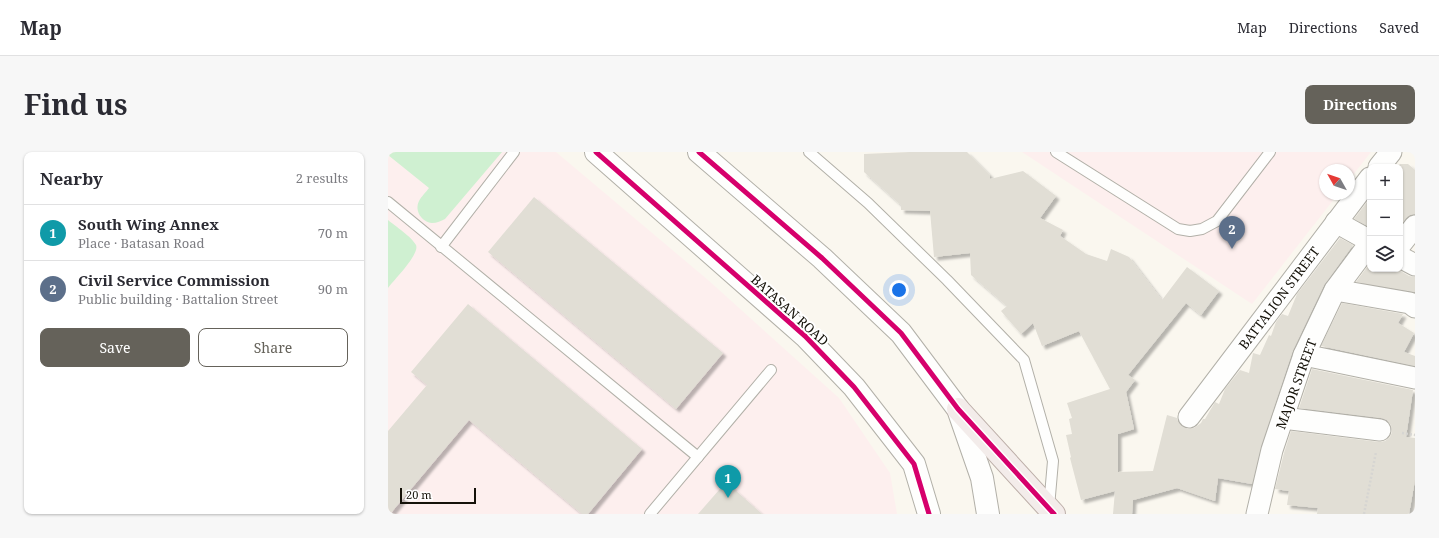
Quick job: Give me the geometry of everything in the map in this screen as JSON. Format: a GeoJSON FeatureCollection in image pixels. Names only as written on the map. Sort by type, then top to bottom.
{"type":"FeatureCollection","features":[{"type":"Feature","properties":{"kind":"main road","name":"BATASAN ROAD"},"geometry":{"type":"LineString","coordinates":[[596,152],[805,336],[854,387],[914,464],[929,514]]}},
{"type":"Feature","properties":{"kind":"main road"},"geometry":{"type":"LineString","coordinates":[[699,152],[822,258],[901,333],[958,409],[1051,511]]}},
{"type":"Feature","properties":{"kind":"main road"},"geometry":{"type":"LineString","coordinates":[[958,409],[982,478],[988,514]]}},
{"type":"Feature","properties":{"kind":"street"},"geometry":{"type":"LineString","coordinates":[[1381,164],[1390,152]]}},
{"type":"Feature","properties":{"kind":"street","name":"BATTALION STREET"},"geometry":{"type":"LineString","coordinates":[[1189,417],[1367,182]]}},
{"type":"Feature","properties":{"kind":"street","name":"MAJOR STREET"},"geometry":{"type":"LineString","coordinates":[[1336,222],[1367,240]]}},
{"type":"Feature","properties":{"kind":"street"},"geometry":{"type":"LineString","coordinates":[[1403,241],[1415,226]]}},
{"type":"Feature","properties":{"kind":"street","name":"MAJOR STREET"},"geometry":{"type":"LineString","coordinates":[[1257,514],[1272,450],[1304,355],[1335,290],[1367,246]]}},
{"type":"Feature","properties":{"kind":"street"},"geometry":{"type":"LineString","coordinates":[[1403,259],[1415,265]]}},
{"type":"Feature","properties":{"kind":"street"},"geometry":{"type":"LineString","coordinates":[[1335,290],[1410,303],[1415,307]]}},
{"type":"Feature","properties":{"kind":"street"},"geometry":{"type":"LineString","coordinates":[[1304,355],[1415,378]]}},
{"type":"Feature","properties":{"kind":"street"},"geometry":{"type":"LineString","coordinates":[[1283,418],[1380,430]]}},
{"type":"Feature","properties":{"kind":"lane"},"geometry":{"type":"LineString","coordinates":[[441,246],[514,152]]}},
{"type":"Feature","properties":{"kind":"lane"},"geometry":{"type":"LineString","coordinates":[[809,152],[868,203],[947,280],[1024,360],[1053,461],[1051,511]]}},
{"type":"Feature","properties":{"kind":"lane"},"geometry":{"type":"LineString","coordinates":[[1056,152],[1178,229],[1190,231],[1202,229],[1217,221],[1270,152]]}},
{"type":"Feature","properties":{"kind":"lane"},"geometry":{"type":"LineString","coordinates":[[388,202],[698,457]]}},
{"type":"Feature","properties":{"kind":"lane"},"geometry":{"type":"LineString","coordinates":[[650,514],[771,370]]}},
{"type":"Feature","properties":{"kind":"path"},"geometry":{"type":"LineString","coordinates":[[1364,514],[1380,430]]}},
{"type":"Feature","properties":{"kind":"shaded area"},"geometry":{"type":"Polygon","coordinates":[[[388,152],[556,152],[708,280],[839,398],[890,473],[897,514],[388,514],[388,152]]]}},
{"type":"Feature","properties":{"kind":"shaded area"},"geometry":{"type":"Polygon","coordinates":[[[1022,152],[1371,152],[1355,172],[1355,164],[1319,164],[1319,200],[1333,200],[1252,304],[1022,152]]]}},
{"type":"Feature","properties":{"kind":"green space"},"geometry":{"type":"Polygon","coordinates":[[[388,152],[502,152],[445,219],[432,223],[425,221],[418,212],[419,201],[429,188],[388,155],[388,152]]]}},
{"type":"Feature","properties":{"kind":"green space"},"geometry":{"type":"Polygon","coordinates":[[[388,220],[414,242],[416,249],[401,273],[388,288],[388,220]]]}},
{"type":"Feature","properties":{"kind":"building"},"geometry":{"type":"Polygon","coordinates":[[[967,152],[990,175],[990,179],[1023,171],[1056,196],[1040,218],[1063,230],[1060,236],[1086,254],[1107,261],[1111,249],[1129,257],[1162,300],[1187,267],[1219,291],[1201,315],[1186,303],[1128,375],[1135,380],[1126,392],[1134,429],[1118,434],[1118,472],[1153,471],[1167,415],[1177,418],[1181,426],[1188,429],[1194,428],[1201,423],[1215,402],[1219,404],[1225,389],[1240,370],[1249,373],[1253,353],[1260,355],[1269,335],[1271,336],[1276,322],[1282,314],[1288,316],[1297,294],[1340,238],[1353,245],[1324,285],[1293,350],[1261,446],[1252,484],[1218,478],[1215,501],[1177,488],[1133,500],[1132,514],[1113,514],[1115,491],[1081,500],[1070,458],[1066,435],[1072,434],[1069,419],[1072,418],[1067,403],[1110,389],[1079,331],[1042,346],[1033,323],[1021,334],[1001,311],[1007,306],[971,275],[970,253],[934,257],[930,211],[901,210],[901,205],[864,172],[864,154],[967,152]]]}},
{"type":"Feature","properties":{"kind":"building"},"geometry":{"type":"Polygon","coordinates":[[[1403,164],[1408,164],[1415,170],[1415,214],[1406,218],[1403,222],[1403,164]]]}},
{"type":"Feature","properties":{"kind":"building"},"geometry":{"type":"Polygon","coordinates":[[[534,197],[723,353],[676,409],[488,252],[534,197]]]}},
{"type":"Feature","properties":{"kind":"building"},"geometry":{"type":"Polygon","coordinates":[[[1367,202],[1367,226],[1354,219],[1367,202]]]}},
{"type":"Feature","properties":{"kind":"building"},"geometry":{"type":"Polygon","coordinates":[[[1367,267],[1367,272],[1402,272],[1409,276],[1415,277],[1415,292],[1356,282],[1367,267]]]}},
{"type":"Feature","properties":{"kind":"building"},"geometry":{"type":"Polygon","coordinates":[[[1342,303],[1403,314],[1398,323],[1414,333],[1404,352],[1415,356],[1415,366],[1321,346],[1342,303]]]}},
{"type":"Feature","properties":{"kind":"building"},"geometry":{"type":"Polygon","coordinates":[[[468,304],[642,449],[588,514],[582,514],[469,420],[390,514],[388,514],[388,431],[427,385],[411,372],[468,304]]]}},
{"type":"Feature","properties":{"kind":"building"},"geometry":{"type":"Polygon","coordinates":[[[1312,369],[1413,390],[1406,437],[1415,438],[1415,480],[1409,514],[1317,514],[1318,508],[1287,505],[1289,491],[1275,489],[1291,431],[1379,442],[1385,441],[1390,437],[1392,432],[1391,425],[1387,420],[1381,418],[1299,408],[1312,369]]]}},
{"type":"Feature","properties":{"kind":"building"},"geometry":{"type":"Polygon","coordinates":[[[726,482],[762,514],[698,514],[726,482]]]}},
{"type":"Feature","properties":{"kind":"cycle path"},"geometry":{"type":"LineString","coordinates":[[596,152],[805,336],[854,387],[914,464],[929,514]]}},
{"type":"Feature","properties":{"kind":"cycle path"},"geometry":{"type":"LineString","coordinates":[[699,152],[822,258],[901,333],[958,409],[1054,514]]}},
{"type":"Feature","properties":{"kind":"place","name":"Civil Service Commission"},"geometry":{"type":"Point","coordinates":[1232,249]}},
{"type":"Feature","properties":{"kind":"place","name":"South Wing Annex"},"geometry":{"type":"Point","coordinates":[728,498]}}]}
